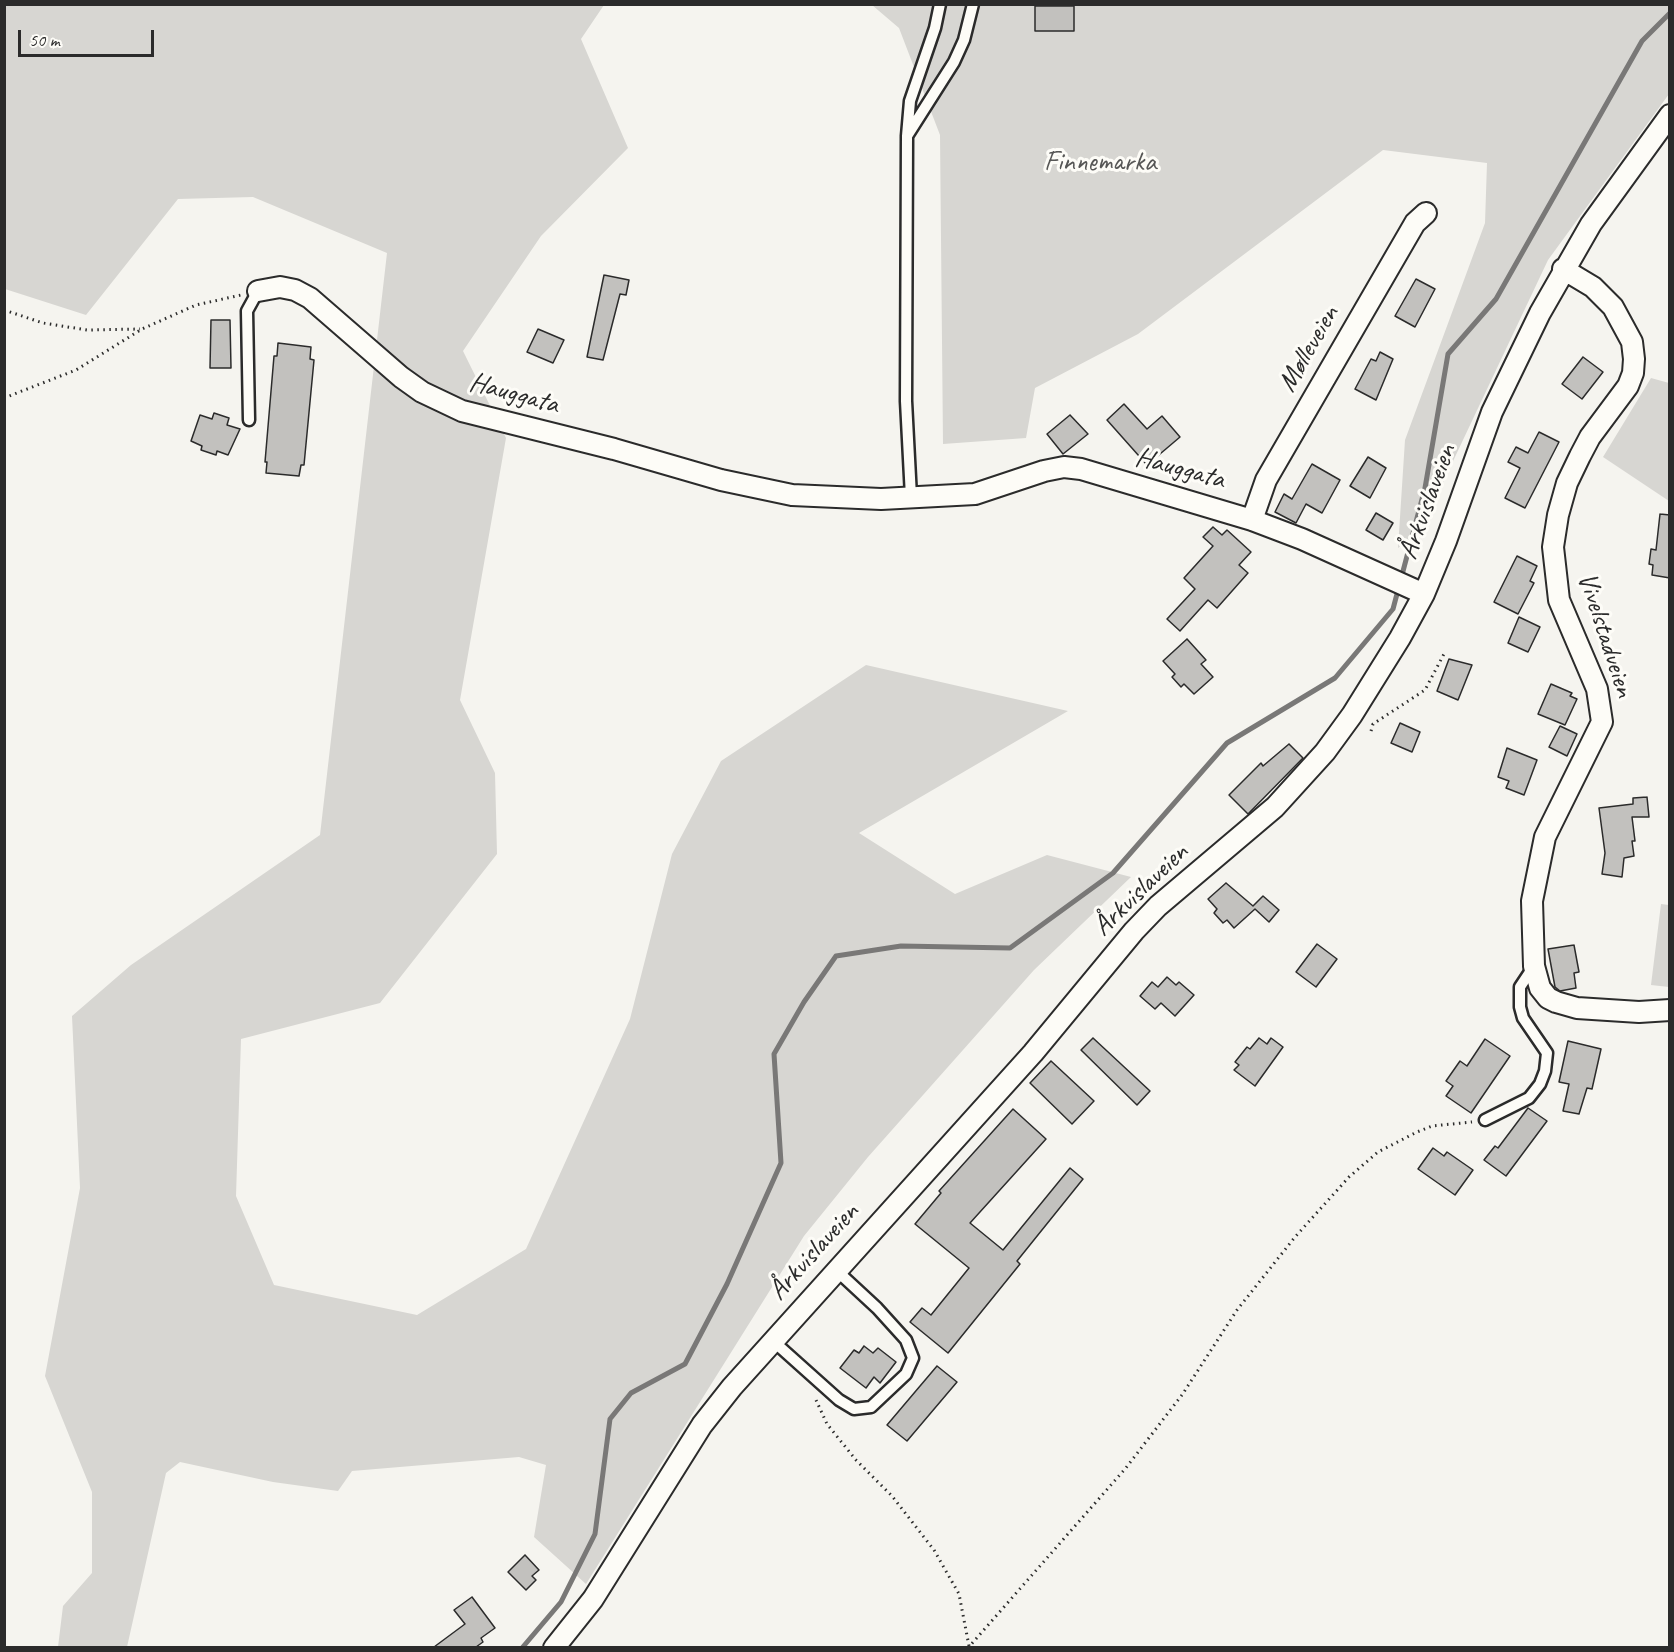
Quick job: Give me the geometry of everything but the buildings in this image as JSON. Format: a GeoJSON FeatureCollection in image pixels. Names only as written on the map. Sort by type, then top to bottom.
{"type":"FeatureCollection","features":[{"type":"Feature","properties":{"kind":"street","name":"Årkvislaveien"},"geometry":{"type":"LineString","coordinates":[[554,1647],[592,1599],[702,1425],[772,1340],[1033,1053],[1150,914],[1275,807],[1313,766],[1352,715],[1384,666],[1410,587],[1443,549],[1492,412],[1563,270],[1591,224],[1670,115]]}},
{"type":"Feature","properties":{"kind":"street","name":"Mølleveien"},"geometry":{"type":"LineString","coordinates":[[1252,520],[1260,492],[1272,470],[1415,223],[1426,213]]}},
{"type":"Feature","properties":{"kind":"street","name":"Vivelstadveien"},"geometry":{"type":"LineString","coordinates":[[1563,270],[1593,287],[1613,307],[1632,342],[1634,359],[1633,373],[1628,386],[1590,436],[1567,483],[1558,515],[1553,547],[1559,600],[1597,689],[1602,722],[1545,837],[1532,901],[1534,966],[1540,988],[1548,998],[1556,1002],[1587,1009],[1639,1012],[1670,1010]]}},
{"type":"Feature","properties":{"kind":"street","name":"Hauggata"},"geometry":{"type":"LineString","coordinates":[[258,291],[280,286],[295,290],[310,298],[401,377],[422,392],[462,411],[758,488],[830,499],[975,494],[1064,467],[1081,469],[1252,520],[1410,587]]}},
{"type":"Feature","properties":{"kind":"lane"},"geometry":{"type":"LineString","coordinates":[[911,497],[906,401],[907,136],[910,101],[935,28],[940,4]]}},
{"type":"Feature","properties":{"kind":"lane"},"geometry":{"type":"LineString","coordinates":[[907,136],[954,63],[964,40],[973,4]]}},
{"type":"Feature","properties":{"kind":"lane"},"geometry":{"type":"LineString","coordinates":[[249,420],[247,311],[258,291]]}},
{"type":"Feature","properties":{"kind":"lane"},"geometry":{"type":"LineString","coordinates":[[1485,1120],[1529,1098],[1540,1084],[1545,1071],[1546,1053],[1523,1018],[1520,1007],[1520,987],[1534,966]]}},
{"type":"Feature","properties":{"kind":"lane"},"geometry":{"type":"LineString","coordinates":[[772,1340],[839,1400],[854,1409],[871,1407],[906,1374],[913,1358],[906,1341],[877,1308],[836,1270]]}},
{"type":"Feature","properties":{"kind":"path"},"geometry":{"type":"LineString","coordinates":[[4,398],[76,370],[142,329],[196,305],[258,291]]}},
{"type":"Feature","properties":{"kind":"path"},"geometry":{"type":"LineString","coordinates":[[4,310],[43,323],[87,330],[142,329]]}},
{"type":"Feature","properties":{"kind":"path"},"geometry":{"type":"LineString","coordinates":[[1371,731],[1373,724],[1425,690],[1445,652]]}},
{"type":"Feature","properties":{"kind":"path"},"geometry":{"type":"LineString","coordinates":[[969,1647],[1139,1452],[1182,1395],[1237,1310],[1295,1237],[1349,1177],[1378,1152],[1416,1132],[1431,1126],[1485,1120]]}},
{"type":"Feature","properties":{"kind":"path"},"geometry":{"type":"LineString","coordinates":[[812,1393],[827,1424],[856,1460],[892,1496],[934,1550],[959,1594],[969,1647]]}},
{"type":"Feature","properties":{"kind":"green space"},"geometry":{"type":"Polygon","coordinates":[[[5,5],[604,5],[581,39],[628,148],[541,236],[463,351],[506,438],[460,700],[495,773],[497,854],[380,1003],[241,1039],[236,1196],[274,1285],[417,1315],[526,1249],[630,1019],[672,854],[721,761],[866,665],[1068,711],[859,833],[955,894],[1047,855],[1131,877],[1034,970],[868,1157],[804,1236],[586,1584],[534,1537],[546,1465],[519,1457],[352,1471],[338,1491],[273,1482],[180,1462],[166,1473],[127,1647],[58,1647],[63,1606],[92,1573],[92,1492],[45,1376],[80,1188],[72,1016],[131,965],[320,835],[387,253],[253,197],[178,199],[86,315],[5,289],[5,5]]]}},
{"type":"Feature","properties":{"kind":"green space","name":"Finnemarka"},"geometry":{"type":"Polygon","coordinates":[[[872,5],[1669,5],[1669,94],[1548,260],[1420,531],[1398,548],[1405,440],[1485,223],[1487,163],[1383,150],[1138,334],[1035,388],[1026,438],[943,444],[940,135],[899,28],[872,5]]]}},
{"type":"Feature","properties":{"kind":"green space"},"geometry":{"type":"Polygon","coordinates":[[[1651,378],[1669,383],[1669,501],[1603,457],[1651,378]]]}},
{"type":"Feature","properties":{"kind":"green space"},"geometry":{"type":"Polygon","coordinates":[[[1661,904],[1669,905],[1669,987],[1651,985],[1661,904]]]}},
{"type":"Feature","properties":{"kind":"waterway"},"geometry":{"type":"LineString","coordinates":[[522,1648],[561,1602],[595,1534],[610,1419],[631,1393],[685,1364],[727,1284],[781,1163],[774,1054],[804,1002],[836,956],[901,946],[1010,948],[1113,873],[1227,743],[1335,678],[1393,609],[1425,488],[1448,354],[1496,299],[1642,41],[1670,13]]}}]}
